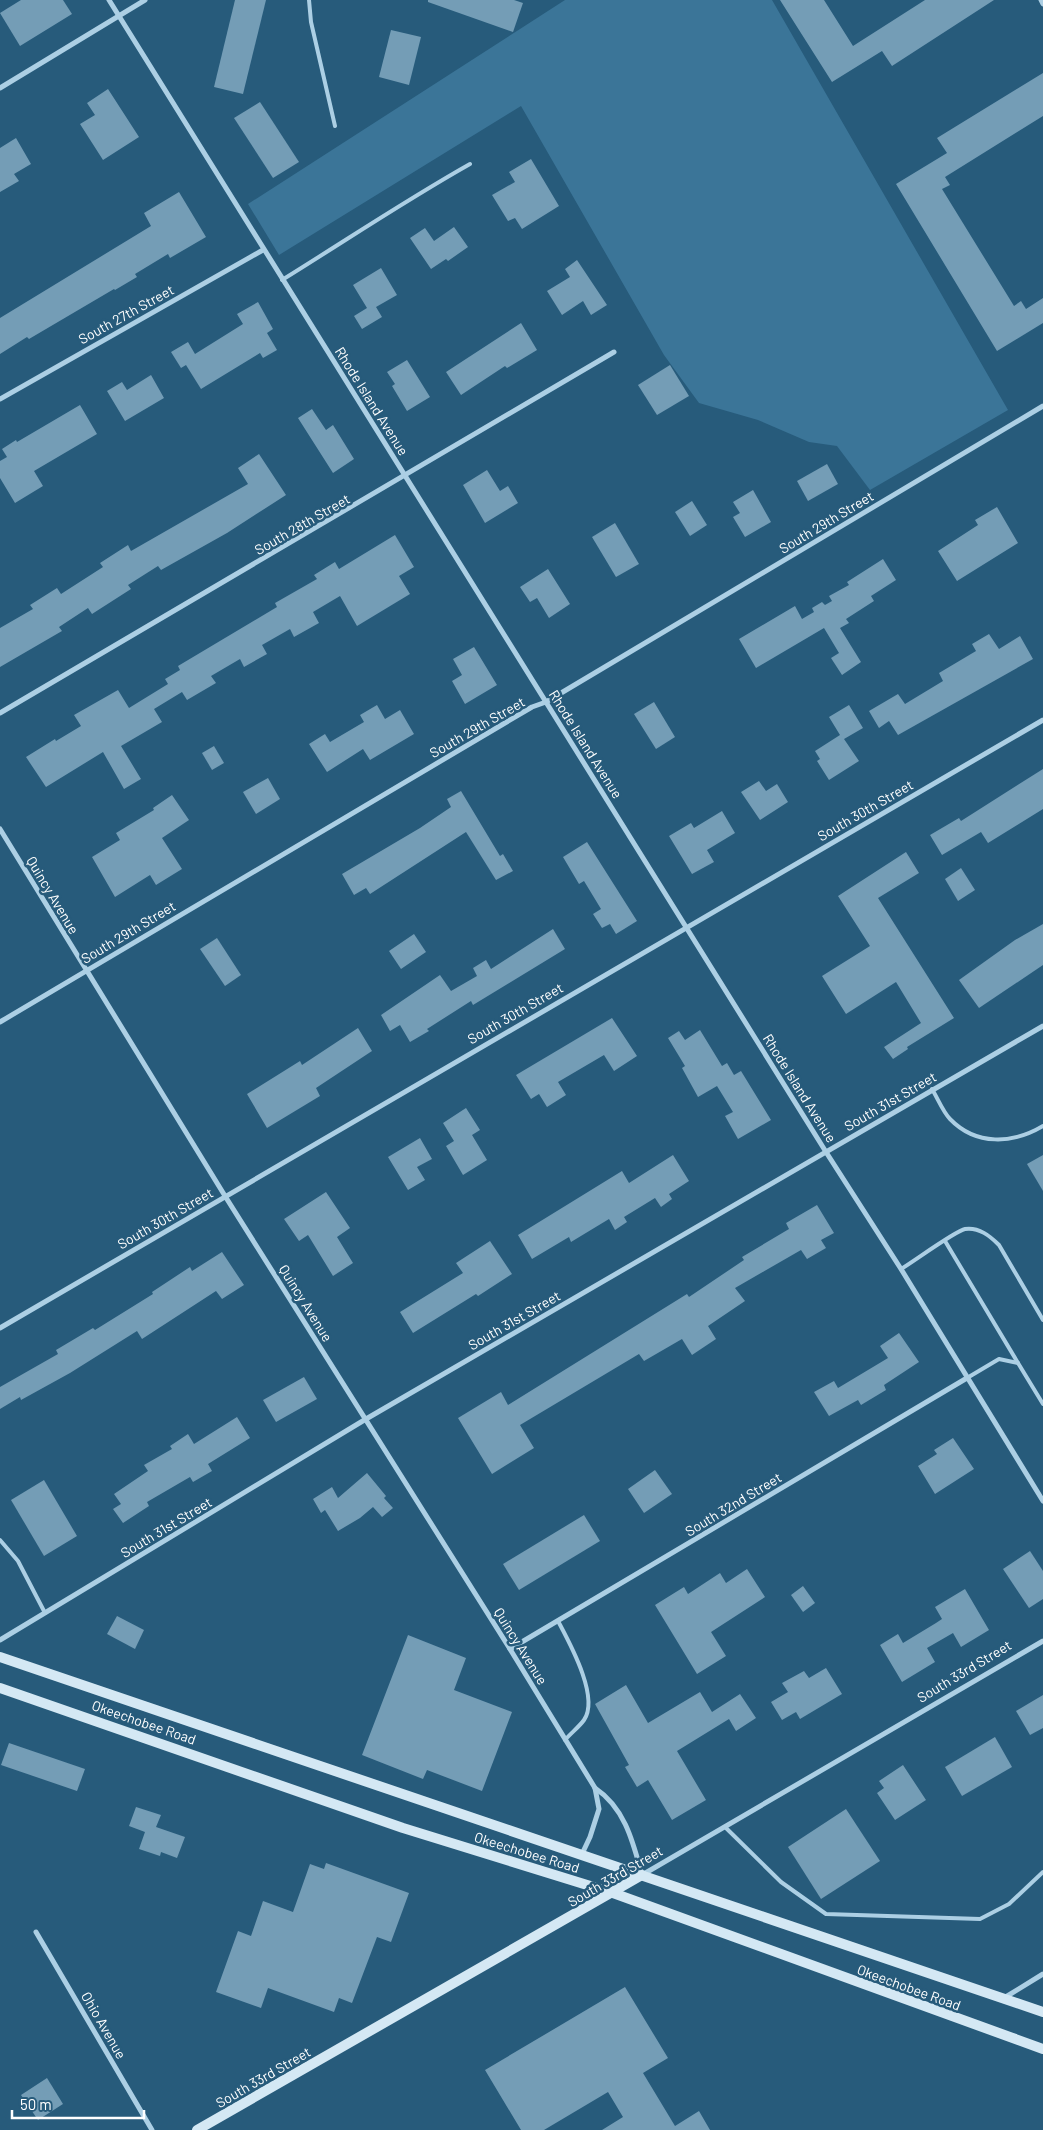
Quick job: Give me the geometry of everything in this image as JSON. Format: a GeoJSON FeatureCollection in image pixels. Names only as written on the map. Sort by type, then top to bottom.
{"type":"FeatureCollection","features":[{"type":"Feature","properties":{"kind":"main road","name":"Okeechobee Road"},"geometry":{"type":"LineString","coordinates":[[0,1657],[1043,2012]]}},
{"type":"Feature","properties":{"kind":"main road","name":"Okeechobee Road"},"geometry":{"type":"LineString","coordinates":[[0,1688],[138,1734],[403,1828],[613,1893],[1043,2049]]}},
{"type":"Feature","properties":{"kind":"main road","name":"South 33rd Street"},"geometry":{"type":"LineString","coordinates":[[197,2130],[642,1875]]}},
{"type":"Feature","properties":{"kind":"street","name":"Rhode Island Avenue"},"geometry":{"type":"LineString","coordinates":[[109,0],[263,250],[901,1269],[1043,1501]]}},
{"type":"Feature","properties":{"kind":"street"},"geometry":{"type":"LineString","coordinates":[[0,88],[145,0]]}},
{"type":"Feature","properties":{"kind":"street"},"geometry":{"type":"LineString","coordinates":[[1040,0],[1043,4]]}},
{"type":"Feature","properties":{"kind":"street","name":"South 27th Street"},"geometry":{"type":"LineString","coordinates":[[0,399],[263,250]]}},
{"type":"Feature","properties":{"kind":"street","name":"South 28th Street"},"geometry":{"type":"LineString","coordinates":[[0,714],[614,352]]}},
{"type":"Feature","properties":{"kind":"street","name":"South 29th Street"},"geometry":{"type":"LineString","coordinates":[[0,1022],[532,707],[546,702],[1043,406]]}},
{"type":"Feature","properties":{"kind":"street","name":"South 30th Street"},"geometry":{"type":"LineString","coordinates":[[0,1328],[1043,720]]}},
{"type":"Feature","properties":{"kind":"street","name":"Quincy Avenue"},"geometry":{"type":"LineString","coordinates":[[0,829],[225,1196],[510,1649],[595,1788],[599,1809],[582,1854]]}},
{"type":"Feature","properties":{"kind":"street","name":"South 31st Street"},"geometry":{"type":"LineString","coordinates":[[0,1640],[366,1419],[1043,1026]]}},
{"type":"Feature","properties":{"kind":"street","name":"South 32nd Street"},"geometry":{"type":"LineString","coordinates":[[510,1649],[967,1378]]}},
{"type":"Feature","properties":{"kind":"street","name":"South 33rd Street"},"geometry":{"type":"LineString","coordinates":[[642,1875],[726,1828],[1043,1641]]}},
{"type":"Feature","properties":{"kind":"street","name":"Quincy Avenue"},"geometry":{"type":"LineString","coordinates":[[595,1788],[607,1796],[630,1831],[642,1875]]}},
{"type":"Feature","properties":{"kind":"street","name":"Ohio Avenue"},"geometry":{"type":"LineString","coordinates":[[36,1932],[152,2130]]}},
{"type":"Feature","properties":{"kind":"street"},"geometry":{"type":"LineString","coordinates":[[1004,1998],[1043,1974]]}},
{"type":"Feature","properties":{"kind":"lane"},"geometry":{"type":"LineString","coordinates":[[309,0],[311,22],[335,126]]}},
{"type":"Feature","properties":{"kind":"lane"},"geometry":{"type":"LineString","coordinates":[[282,280],[368,227],[414,195],[470,164]]}},
{"type":"Feature","properties":{"kind":"lane"},"geometry":{"type":"LineString","coordinates":[[932,1089],[948,1118],[978,1138],[1012,1139],[1043,1126]]}},
{"type":"Feature","properties":{"kind":"lane"},"geometry":{"type":"LineString","coordinates":[[901,1269],[964,1230],[978,1230],[990,1236],[999,1245],[1043,1320]]}},
{"type":"Feature","properties":{"kind":"lane"},"geometry":{"type":"LineString","coordinates":[[945,1241],[1043,1404]]}},
{"type":"Feature","properties":{"kind":"lane"},"geometry":{"type":"LineString","coordinates":[[967,1378],[999,1359],[1018,1363]]}},
{"type":"Feature","properties":{"kind":"lane"},"geometry":{"type":"LineString","coordinates":[[0,1540],[18,1561],[45,1613]]}},
{"type":"Feature","properties":{"kind":"lane"},"geometry":{"type":"LineString","coordinates":[[558,1621],[575,1654],[589,1699],[586,1719],[565,1740]]}},
{"type":"Feature","properties":{"kind":"lane"},"geometry":{"type":"LineString","coordinates":[[726,1828],[781,1882],[826,1914],[980,1920],[1009,1904],[1043,1872]]}},
{"type":"Feature","properties":{"kind":"shaded area"},"geometry":{"type":"Polygon","coordinates":[[[565,0],[772,0],[1008,410],[870,490],[837,446],[809,442],[758,420],[699,403],[664,355],[521,106],[279,255],[248,204],[565,0]]]}},
{"type":"Feature","properties":{"kind":"building"},"geometry":{"type":"Polygon","coordinates":[[[21,0],[63,0],[72,14],[20,46],[0,13],[21,0]]]}},
{"type":"Feature","properties":{"kind":"building"},"geometry":{"type":"Polygon","coordinates":[[[235,0],[266,0],[243,94],[214,87],[235,0]]]}},
{"type":"Feature","properties":{"kind":"building"},"geometry":{"type":"Polygon","coordinates":[[[428,0],[514,0],[523,3],[513,32],[428,2],[428,0]]]}},
{"type":"Feature","properties":{"kind":"building"},"geometry":{"type":"Polygon","coordinates":[[[780,0],[824,0],[853,46],[925,0],[994,0],[892,66],[882,51],[832,82],[780,0]]]}},
{"type":"Feature","properties":{"kind":"building"},"geometry":{"type":"Polygon","coordinates":[[[391,30],[421,37],[409,85],[379,77],[391,30]]]}},
{"type":"Feature","properties":{"kind":"building"},"geometry":{"type":"Polygon","coordinates":[[[1043,73],[1043,116],[945,177],[950,185],[942,189],[1014,306],[1021,301],[1026,309],[1043,298],[1043,323],[997,351],[896,184],[947,153],[937,138],[1043,73]]]}},
{"type":"Feature","properties":{"kind":"building"},"geometry":{"type":"Polygon","coordinates":[[[108,89],[139,137],[103,160],[80,124],[95,115],[87,103],[108,89]]]}},
{"type":"Feature","properties":{"kind":"building"},"geometry":{"type":"Polygon","coordinates":[[[260,102],[299,162],[273,178],[234,118],[260,102]]]}},
{"type":"Feature","properties":{"kind":"building"},"geometry":{"type":"Polygon","coordinates":[[[16,138],[31,164],[14,174],[19,181],[0,192],[0,148],[16,138]]]}},
{"type":"Feature","properties":{"kind":"building"},"geometry":{"type":"Polygon","coordinates":[[[531,159],[559,206],[522,229],[515,218],[508,221],[492,195],[515,182],[509,172],[531,159]]]}},
{"type":"Feature","properties":{"kind":"building"},"geometry":{"type":"Polygon","coordinates":[[[179,192],[206,237],[170,258],[168,254],[135,274],[137,277],[29,339],[27,337],[0,354],[0,318],[151,226],[144,213],[179,192]]]}},
{"type":"Feature","properties":{"kind":"building"},"geometry":{"type":"Polygon","coordinates":[[[454,227],[468,247],[448,261],[446,259],[431,269],[410,238],[425,228],[434,241],[454,227]]]}},
{"type":"Feature","properties":{"kind":"building"},"geometry":{"type":"Polygon","coordinates":[[[577,260],[607,305],[591,315],[583,301],[562,315],[547,291],[570,277],[565,269],[577,260]]]}},
{"type":"Feature","properties":{"kind":"building"},"geometry":{"type":"Polygon","coordinates":[[[381,268],[397,295],[376,307],[382,317],[362,329],[354,316],[367,308],[353,285],[381,268]]]}},
{"type":"Feature","properties":{"kind":"building"},"geometry":{"type":"Polygon","coordinates":[[[258,302],[273,329],[267,333],[277,350],[263,358],[260,353],[201,389],[186,365],[181,368],[171,352],[188,342],[195,354],[243,324],[237,314],[258,302]]]}},
{"type":"Feature","properties":{"kind":"building"},"geometry":{"type":"Polygon","coordinates":[[[521,323],[537,350],[507,368],[505,366],[461,395],[446,372],[521,323]]]}},
{"type":"Feature","properties":{"kind":"building"},"geometry":{"type":"Polygon","coordinates":[[[407,360],[430,397],[407,411],[392,386],[395,384],[387,372],[407,360]]]}},
{"type":"Feature","properties":{"kind":"building"},"geometry":{"type":"Polygon","coordinates":[[[670,365],[689,396],[657,415],[638,385],[670,365]]]}},
{"type":"Feature","properties":{"kind":"building"},"geometry":{"type":"Polygon","coordinates":[[[151,375],[164,398],[125,421],[107,391],[122,382],[127,390],[151,375]]]}},
{"type":"Feature","properties":{"kind":"building"},"geometry":{"type":"Polygon","coordinates":[[[80,405],[97,434],[34,471],[43,486],[15,503],[0,478],[0,461],[7,457],[2,449],[80,405]]]}},
{"type":"Feature","properties":{"kind":"building"},"geometry":{"type":"Polygon","coordinates":[[[312,409],[326,430],[333,425],[354,459],[333,473],[298,418],[312,409]]]}},
{"type":"Feature","properties":{"kind":"building"},"geometry":{"type":"Polygon","coordinates":[[[259,454],[286,495],[227,533],[161,570],[158,566],[128,585],[131,589],[92,614],[88,608],[59,627],[62,631],[0,667],[0,628],[33,609],[30,605],[57,588],[61,594],[103,567],[100,563],[128,545],[131,551],[248,484],[238,468],[259,454]]]}},
{"type":"Feature","properties":{"kind":"building"},"geometry":{"type":"Polygon","coordinates":[[[827,464],[838,484],[808,501],[797,481],[827,464]]]}},
{"type":"Feature","properties":{"kind":"building"},"geometry":{"type":"Polygon","coordinates":[[[487,470],[500,491],[508,486],[518,503],[485,523],[463,485],[487,470]]]}},
{"type":"Feature","properties":{"kind":"building"},"geometry":{"type":"Polygon","coordinates":[[[753,490],[771,522],[745,537],[733,517],[740,513],[733,502],[753,490]]]}},
{"type":"Feature","properties":{"kind":"building"},"geometry":{"type":"Polygon","coordinates":[[[692,501],[707,525],[690,536],[675,512],[692,501]]]}},
{"type":"Feature","properties":{"kind":"building"},"geometry":{"type":"Polygon","coordinates":[[[997,507],[1018,543],[957,581],[938,551],[978,525],[975,520],[997,507]]]}},
{"type":"Feature","properties":{"kind":"building"},"geometry":{"type":"Polygon","coordinates":[[[615,523],[639,564],[616,577],[592,537],[615,523]]]}},
{"type":"Feature","properties":{"kind":"building"},"geometry":{"type":"Polygon","coordinates":[[[395,535],[414,567],[399,576],[410,594],[357,626],[340,596],[313,612],[319,623],[294,637],[290,629],[262,645],[267,654],[244,667],[240,659],[211,676],[216,683],[187,700],[182,692],[154,709],[162,722],[121,746],[141,779],[124,789],[103,752],[46,787],[26,757],[81,726],[74,715],[118,690],[129,708],[168,684],[165,679],[180,670],[178,666],[277,607],[275,603],[317,579],[314,575],[335,562],[339,569],[395,535]]]}},
{"type":"Feature","properties":{"kind":"building"},"geometry":{"type":"Polygon","coordinates":[[[883,559],[896,580],[871,596],[874,601],[846,619],[849,623],[840,628],[861,662],[842,675],[831,658],[839,653],[824,628],[756,668],[739,639],[795,606],[802,619],[814,612],[812,608],[822,602],[825,605],[832,601],[829,596],[849,585],[847,582],[883,559]]]}},
{"type":"Feature","properties":{"kind":"building"},"geometry":{"type":"Polygon","coordinates":[[[548,569],[570,604],[549,618],[537,598],[530,602],[520,587],[548,569]]]}},
{"type":"Feature","properties":{"kind":"building"},"geometry":{"type":"Polygon","coordinates":[[[989,634],[999,649],[1020,636],[1033,659],[898,735],[889,721],[879,728],[869,711],[898,694],[905,704],[943,681],[939,673],[976,651],[972,644],[989,634]]]}},
{"type":"Feature","properties":{"kind":"building"},"geometry":{"type":"Polygon","coordinates":[[[474,647],[497,685],[465,704],[452,681],[462,675],[453,659],[474,647]]]}},
{"type":"Feature","properties":{"kind":"building"},"geometry":{"type":"Polygon","coordinates":[[[654,702],[675,737],[656,749],[634,714],[654,702]]]}},
{"type":"Feature","properties":{"kind":"building"},"geometry":{"type":"Polygon","coordinates":[[[377,705],[385,719],[400,710],[414,734],[370,760],[363,749],[327,772],[309,744],[325,734],[330,742],[364,722],[360,715],[377,705]]]}},
{"type":"Feature","properties":{"kind":"building"},"geometry":{"type":"Polygon","coordinates":[[[849,705],[863,728],[844,739],[859,761],[829,780],[817,761],[820,759],[815,751],[840,735],[829,717],[849,705]]]}},
{"type":"Feature","properties":{"kind":"building"},"geometry":{"type":"Polygon","coordinates":[[[214,746],[224,763],[212,770],[202,753],[214,746]]]}},
{"type":"Feature","properties":{"kind":"building"},"geometry":{"type":"Polygon","coordinates":[[[1043,769],[1043,809],[988,843],[981,832],[942,855],[930,835],[959,818],[961,821],[1043,769]]]}},
{"type":"Feature","properties":{"kind":"building"},"geometry":{"type":"Polygon","coordinates":[[[268,778],[280,799],[256,814],[243,792],[268,778]]]}},
{"type":"Feature","properties":{"kind":"building"},"geometry":{"type":"Polygon","coordinates":[[[759,781],[766,791],[777,784],[788,802],[760,820],[741,792],[759,781]]]}},
{"type":"Feature","properties":{"kind":"building"},"geometry":{"type":"Polygon","coordinates":[[[461,791],[500,856],[503,854],[513,871],[496,880],[466,832],[370,894],[366,888],[354,895],[342,874],[420,828],[451,807],[447,799],[461,791]]]}},
{"type":"Feature","properties":{"kind":"building"},"geometry":{"type":"Polygon","coordinates":[[[172,795],[189,820],[162,838],[182,869],[156,885],[150,875],[115,897],[92,857],[120,840],[116,833],[154,810],[153,808],[172,795]]]}},
{"type":"Feature","properties":{"kind":"building"},"geometry":{"type":"Polygon","coordinates":[[[722,811],[735,833],[707,850],[714,862],[692,874],[669,836],[691,823],[694,828],[722,811]]]}},
{"type":"Feature","properties":{"kind":"building"},"geometry":{"type":"Polygon","coordinates":[[[587,842],[637,921],[616,934],[610,924],[602,928],[593,914],[601,909],[584,881],[579,884],[563,857],[587,842]]]}},
{"type":"Feature","properties":{"kind":"building"},"geometry":{"type":"Polygon","coordinates":[[[906,852],[919,873],[878,898],[954,1018],[907,1047],[908,1049],[893,1059],[884,1047],[921,1023],[896,982],[846,1014],[822,976],[870,946],[838,896],[906,852]]]}},
{"type":"Feature","properties":{"kind":"building"},"geometry":{"type":"Polygon","coordinates":[[[961,868],[975,890],[958,901],[945,879],[961,868]]]}},
{"type":"Feature","properties":{"kind":"building"},"geometry":{"type":"Polygon","coordinates":[[[1043,924],[1043,965],[979,1008],[959,980],[1015,940],[1043,924]]]}},
{"type":"Feature","properties":{"kind":"building"},"geometry":{"type":"Polygon","coordinates":[[[553,929],[565,949],[473,1005],[471,1001],[410,1042],[400,1025],[390,1031],[381,1015],[440,975],[451,991],[477,976],[473,968],[486,960],[491,969],[553,929]]]}},
{"type":"Feature","properties":{"kind":"building"},"geometry":{"type":"Polygon","coordinates":[[[414,934],[426,952],[401,969],[389,951],[414,934]]]}},
{"type":"Feature","properties":{"kind":"building"},"geometry":{"type":"Polygon","coordinates":[[[217,938],[241,975],[225,986],[200,949],[217,938]]]}},
{"type":"Feature","properties":{"kind":"building"},"geometry":{"type":"Polygon","coordinates":[[[612,1018],[637,1056],[614,1071],[604,1055],[558,1082],[566,1095],[547,1107],[539,1094],[531,1099],[516,1075],[612,1018]]]}},
{"type":"Feature","properties":{"kind":"building"},"geometry":{"type":"Polygon","coordinates":[[[358,1028],[372,1051],[316,1088],[320,1096],[267,1128],[247,1094],[300,1061],[302,1065],[358,1028]]]}},
{"type":"Feature","properties":{"kind":"building"},"geometry":{"type":"Polygon","coordinates":[[[700,1030],[722,1066],[727,1063],[734,1075],[741,1071],[771,1120],[738,1139],[725,1116],[733,1112],[717,1086],[698,1097],[682,1068],[685,1066],[668,1038],[679,1031],[685,1040],[700,1030]]]}},
{"type":"Feature","properties":{"kind":"building"},"geometry":{"type":"Polygon","coordinates":[[[466,1108],[480,1130],[472,1135],[487,1160],[463,1175],[446,1146],[454,1141],[443,1123],[466,1108]]]}},
{"type":"Feature","properties":{"kind":"building"},"geometry":{"type":"Polygon","coordinates":[[[420,1138],[432,1159],[417,1167],[425,1180],[408,1190],[388,1157],[420,1138]]]}},
{"type":"Feature","properties":{"kind":"building"},"geometry":{"type":"Polygon","coordinates":[[[673,1155],[689,1181],[669,1194],[672,1199],[661,1207],[655,1198],[624,1217],[627,1222],[615,1230],[609,1219],[571,1242],[569,1237],[532,1259],[518,1235],[622,1171],[629,1183],[673,1155]]]}},
{"type":"Feature","properties":{"kind":"building"},"geometry":{"type":"Polygon","coordinates":[[[1043,1155],[1043,1191],[1027,1164],[1043,1155]]]}},
{"type":"Feature","properties":{"kind":"building"},"geometry":{"type":"Polygon","coordinates":[[[326,1192],[350,1228],[337,1237],[353,1263],[333,1276],[308,1235],[299,1241],[284,1219],[326,1192]]]}},
{"type":"Feature","properties":{"kind":"building"},"geometry":{"type":"Polygon","coordinates":[[[817,1205],[834,1233],[821,1240],[826,1248],[807,1259],[801,1250],[735,1288],[745,1301],[708,1326],[716,1339],[692,1355],[682,1339],[644,1361],[639,1354],[520,1425],[534,1448],[492,1474],[458,1418],[501,1392],[508,1405],[687,1294],[689,1297],[744,1260],[742,1257],[789,1229],[786,1223],[817,1205]]]}},
{"type":"Feature","properties":{"kind":"building"},"geometry":{"type":"Polygon","coordinates":[[[490,1241],[512,1274],[413,1333],[400,1312],[463,1273],[456,1263],[490,1241]]]}},
{"type":"Feature","properties":{"kind":"building"},"geometry":{"type":"Polygon","coordinates":[[[222,1252],[244,1285],[222,1299],[216,1291],[142,1339],[137,1331],[70,1373],[21,1400],[20,1397],[0,1409],[0,1387],[58,1354],[56,1350],[93,1328],[95,1330],[153,1294],[152,1292],[190,1267],[192,1271],[222,1252]]]}},
{"type":"Feature","properties":{"kind":"building"},"geometry":{"type":"Polygon","coordinates":[[[899,1333],[919,1362],[884,1385],[886,1390],[861,1405],[858,1400],[829,1416],[814,1392],[834,1381],[838,1388],[888,1358],[880,1346],[899,1333]]]}},
{"type":"Feature","properties":{"kind":"building"},"geometry":{"type":"Polygon","coordinates":[[[304,1377],[317,1399],[276,1422],[263,1400],[304,1377]]]}},
{"type":"Feature","properties":{"kind":"building"},"geometry":{"type":"Polygon","coordinates":[[[237,1417],[250,1438],[208,1464],[212,1471],[193,1482],[190,1477],[147,1502],[149,1506],[123,1523],[113,1509],[121,1504],[114,1494],[148,1471],[144,1465],[172,1449],[170,1446],[188,1434],[194,1444],[237,1417]]]}},
{"type":"Feature","properties":{"kind":"building"},"geometry":{"type":"Polygon","coordinates":[[[953,1438],[974,1469],[935,1494],[918,1466],[937,1454],[934,1450],[953,1438]]]}},
{"type":"Feature","properties":{"kind":"building"},"geometry":{"type":"Polygon","coordinates":[[[655,1470],[672,1494],[644,1513],[628,1489],[655,1470]]]}},
{"type":"Feature","properties":{"kind":"building"},"geometry":{"type":"Polygon","coordinates":[[[367,1473],[386,1496],[384,1498],[393,1508],[382,1517],[373,1507],[360,1518],[338,1531],[325,1510],[321,1513],[313,1499],[332,1487],[338,1498],[367,1473]]]}},
{"type":"Feature","properties":{"kind":"building"},"geometry":{"type":"Polygon","coordinates":[[[44,1480],[77,1536],[44,1556],[11,1500],[44,1480]]]}},
{"type":"Feature","properties":{"kind":"building"},"geometry":{"type":"Polygon","coordinates":[[[584,1515],[600,1541],[519,1590],[503,1564],[584,1515]]]}},
{"type":"Feature","properties":{"kind":"building"},"geometry":{"type":"Polygon","coordinates":[[[1030,1551],[1043,1571],[1043,1599],[1029,1608],[1003,1569],[1030,1551]]]}},
{"type":"Feature","properties":{"kind":"building"},"geometry":{"type":"Polygon","coordinates":[[[747,1569],[765,1597],[711,1632],[726,1656],[697,1674],[655,1605],[684,1587],[688,1594],[720,1573],[726,1583],[747,1569]]]}},
{"type":"Feature","properties":{"kind":"building"},"geometry":{"type":"Polygon","coordinates":[[[803,1586],[815,1603],[803,1612],[791,1595],[803,1586]]]}},
{"type":"Feature","properties":{"kind":"building"},"geometry":{"type":"Polygon","coordinates":[[[965,1589],[989,1630],[961,1647],[953,1633],[927,1648],[935,1662],[902,1682],[880,1645],[898,1634],[903,1643],[936,1623],[942,1619],[935,1607],[965,1589]]]}},
{"type":"Feature","properties":{"kind":"building"},"geometry":{"type":"Polygon","coordinates":[[[117,1616],[144,1630],[135,1649],[107,1634],[117,1616]]]}},
{"type":"Feature","properties":{"kind":"building"},"geometry":{"type":"Polygon","coordinates":[[[408,1635],[466,1658],[454,1690],[512,1712],[482,1791],[427,1770],[423,1779],[362,1755],[408,1635]]]}},
{"type":"Feature","properties":{"kind":"building"},"geometry":{"type":"Polygon","coordinates":[[[826,1668],[842,1694],[800,1719],[796,1712],[782,1720],[771,1702],[788,1692],[782,1683],[804,1671],[809,1678],[826,1668]]]}},
{"type":"Feature","properties":{"kind":"building"},"geometry":{"type":"Polygon","coordinates":[[[626,1685],[648,1723],[700,1692],[712,1712],[740,1694],[756,1718],[736,1731],[729,1719],[677,1751],[706,1800],[672,1820],[648,1780],[637,1787],[625,1767],[629,1765],[595,1704],[626,1685]]]}},
{"type":"Feature","properties":{"kind":"building"},"geometry":{"type":"Polygon","coordinates":[[[1043,1695],[1043,1728],[1030,1735],[1016,1711],[1043,1695]]]}},
{"type":"Feature","properties":{"kind":"building"},"geometry":{"type":"Polygon","coordinates":[[[995,1737],[1012,1767],[962,1796],[945,1767],[995,1737]]]}},
{"type":"Feature","properties":{"kind":"building"},"geometry":{"type":"Polygon","coordinates":[[[9,1743],[85,1769],[77,1791],[1,1765],[9,1743]]]}},
{"type":"Feature","properties":{"kind":"building"},"geometry":{"type":"Polygon","coordinates":[[[903,1765],[926,1800],[895,1820],[877,1793],[884,1788],[879,1781],[903,1765]]]}},
{"type":"Feature","properties":{"kind":"building"},"geometry":{"type":"Polygon","coordinates":[[[136,1807],[161,1815],[156,1827],[185,1837],[177,1858],[161,1852],[160,1856],[139,1849],[145,1832],[129,1826],[136,1807]]]}},
{"type":"Feature","properties":{"kind":"building"},"geometry":{"type":"Polygon","coordinates":[[[846,1809],[880,1861],[821,1899],[788,1847],[846,1809]]]}},
{"type":"Feature","properties":{"kind":"building"},"geometry":{"type":"Polygon","coordinates":[[[326,1863],[409,1893],[391,1942],[377,1937],[352,2003],[339,1998],[334,2012],[268,1988],[261,2008],[216,1992],[238,1931],[251,1936],[263,1901],[293,1912],[310,1864],[324,1869],[326,1863]]]}},
{"type":"Feature","properties":{"kind":"building"},"geometry":{"type":"Polygon","coordinates":[[[625,1987],[668,2058],[643,2073],[675,2126],[699,2111],[710,2130],[602,2130],[623,2117],[608,2092],[544,2130],[521,2130],[485,2070],[625,1987]]]}},
{"type":"Feature","properties":{"kind":"building"},"geometry":{"type":"Polygon","coordinates":[[[47,2078],[63,2104],[38,2120],[21,2095],[47,2078]]]}}]}
